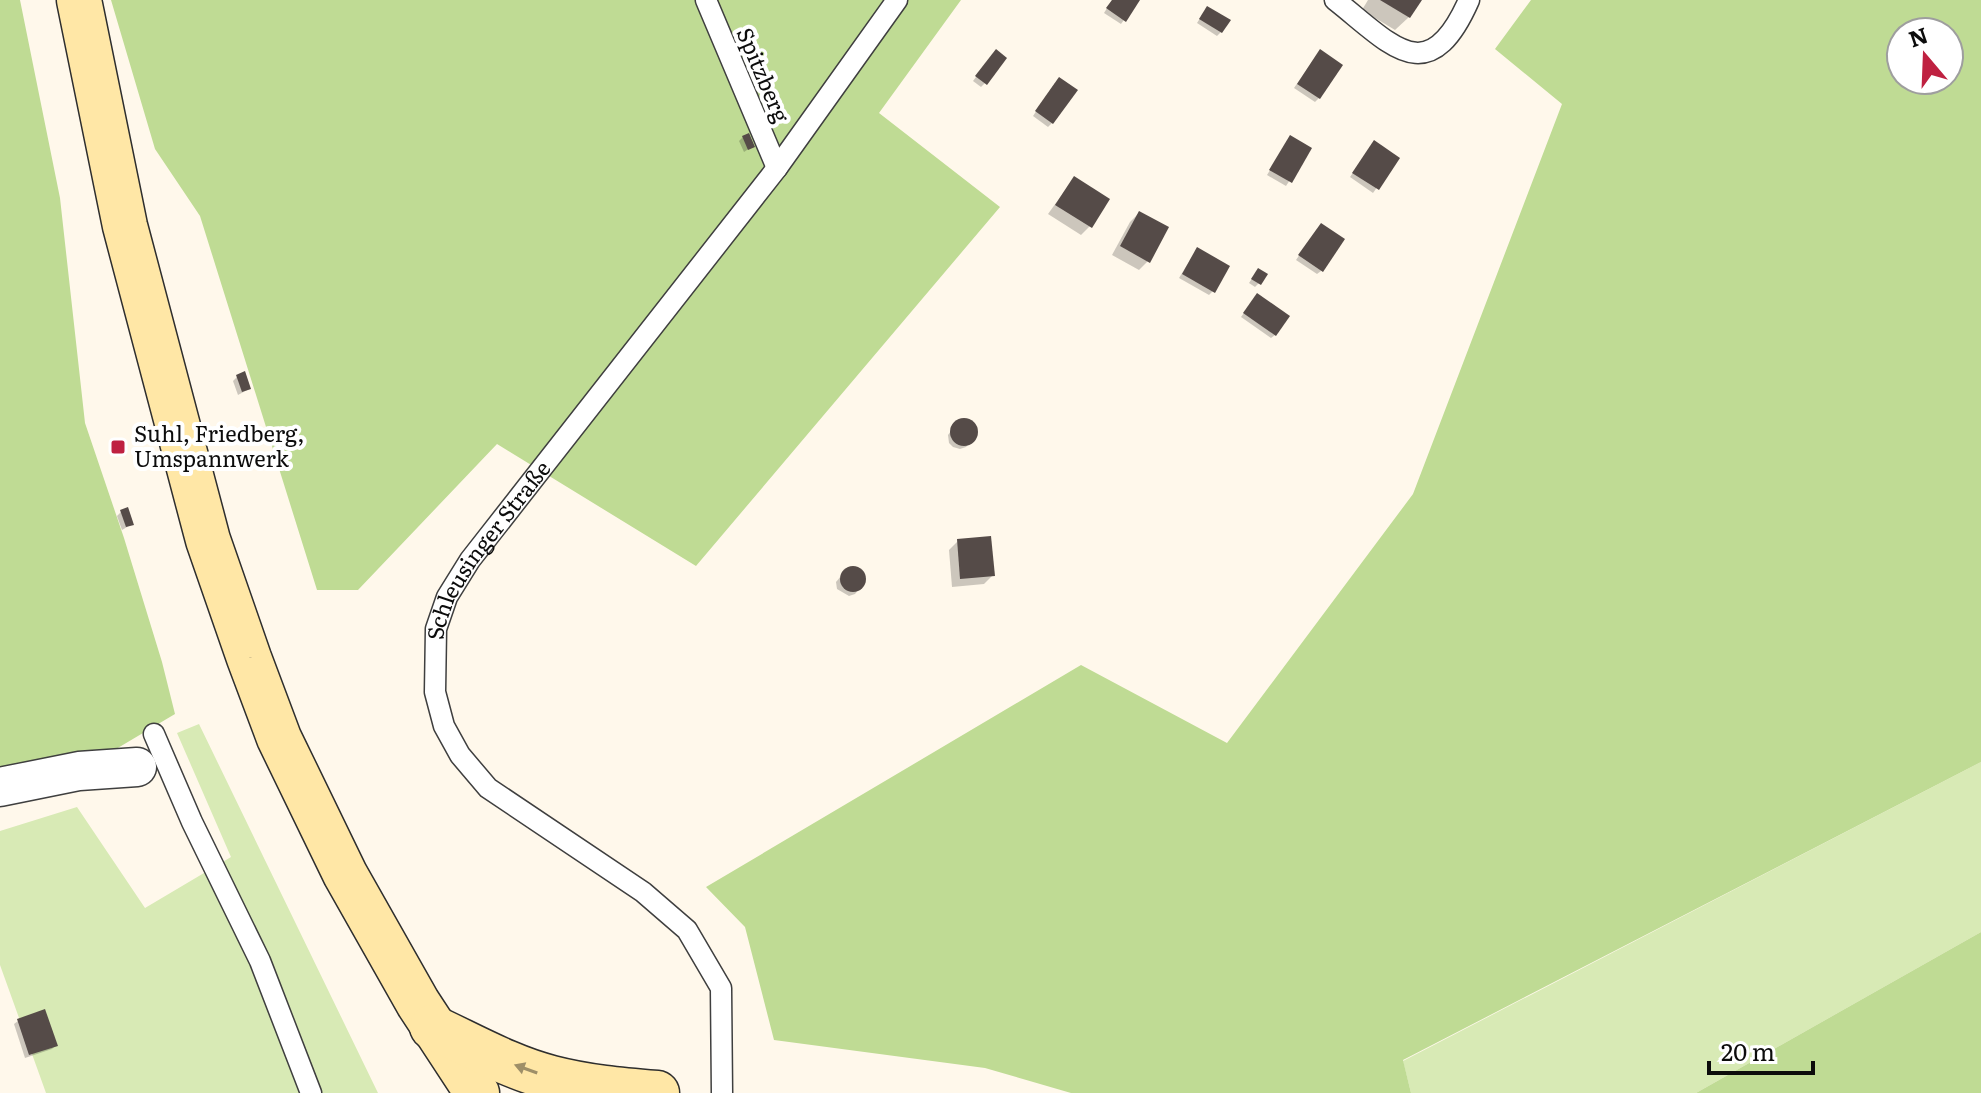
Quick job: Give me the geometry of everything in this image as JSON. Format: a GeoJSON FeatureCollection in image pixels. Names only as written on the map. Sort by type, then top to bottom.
{"type":"FeatureCollection","features":[{"type":"Feature","properties":{"kind":"main road"},"geometry":{"type":"LineString","coordinates":[[79,0],[125,226],[213,554],[279,738],[345,874],[432,1027],[477,1093]]}},
{"type":"Feature","properties":{"kind":"main road"},"geometry":{"type":"LineString","coordinates":[[432,1027],[549,1077],[600,1088],[657,1093]]}},
{"type":"Feature","properties":{"kind":"street"},"geometry":{"type":"LineString","coordinates":[[0,787],[79,771],[145,750]]}},
{"type":"Feature","properties":{"kind":"lane","name":"Spitzberg"},"geometry":{"type":"LineString","coordinates":[[706,0],[777,168]]}},
{"type":"Feature","properties":{"kind":"lane","name":"Schleusinger Straße"},"geometry":{"type":"LineString","coordinates":[[722,1093],[721,988],[687,930],[643,892],[488,788],[460,755],[444,726],[435,692],[436,629],[447,597],[470,560],[777,168],[897,0]]}},
{"type":"Feature","properties":{"kind":"lane"},"geometry":{"type":"LineString","coordinates":[[1335,0],[1405,53],[1424,55],[1444,43],[1469,0]]}},
{"type":"Feature","properties":{"kind":"lane"},"geometry":{"type":"LineString","coordinates":[[145,750],[192,822],[260,961],[311,1093]]}},
{"type":"Feature","properties":{"kind":"green space"},"geometry":{"type":"Polygon","coordinates":[[[0,0],[20,0],[60,198],[85,423],[124,538],[175,714],[79,771],[0,787],[0,0]]]}},
{"type":"Feature","properties":{"kind":"green space"},"geometry":{"type":"Polygon","coordinates":[[[111,0],[961,0],[879,113],[1000,207],[696,566],[497,444],[358,590],[317,590],[200,216],[155,149],[111,0]]]}},
{"type":"Feature","properties":{"kind":"green space"},"geometry":{"type":"Polygon","coordinates":[[[1531,0],[1981,0],[1981,762],[1403,1060],[1411,1093],[1071,1093],[985,1068],[774,1040],[745,927],[706,887],[1081,665],[1227,743],[1413,494],[1562,104],[1495,49],[1531,0]]]}},
{"type":"Feature","properties":{"kind":"green space"},"geometry":{"type":"Polygon","coordinates":[[[199,724],[378,1093],[46,1093],[0,965],[0,831],[77,807],[145,908],[231,857],[177,733],[199,724]]]}},
{"type":"Feature","properties":{"kind":"green space"},"geometry":{"type":"Polygon","coordinates":[[[1981,762],[1981,932],[1696,1093],[1411,1093],[1403,1061],[1981,762]]]}},
{"type":"Feature","properties":{"kind":"green space"},"geometry":{"type":"Polygon","coordinates":[[[1981,932],[1981,1093],[1696,1093],[1981,932]]]}},
{"type":"Feature","properties":{"kind":"building"},"geometry":{"type":"Polygon","coordinates":[[[1112,0],[1140,0],[1126,22],[1106,8],[1112,0]]]}},
{"type":"Feature","properties":{"kind":"building"},"geometry":{"type":"Polygon","coordinates":[[[1380,0],[1422,0],[1410,18],[1380,0]]]}},
{"type":"Feature","properties":{"kind":"building"},"geometry":{"type":"Polygon","coordinates":[[[1207,6],[1231,20],[1222,33],[1199,19],[1207,6]]]}},
{"type":"Feature","properties":{"kind":"building"},"geometry":{"type":"Polygon","coordinates":[[[996,49],[1007,58],[987,85],[975,76],[996,49]]]}},
{"type":"Feature","properties":{"kind":"building"},"geometry":{"type":"Polygon","coordinates":[[[1320,49],[1343,65],[1320,99],[1297,84],[1320,49]]]}},
{"type":"Feature","properties":{"kind":"building"},"geometry":{"type":"Polygon","coordinates":[[[1059,77],[1078,90],[1053,124],[1035,111],[1059,77]]]}},
{"type":"Feature","properties":{"kind":"building"},"geometry":{"type":"Polygon","coordinates":[[[749,133],[755,147],[748,150],[742,136],[749,133]]]}},
{"type":"Feature","properties":{"kind":"building"},"geometry":{"type":"Polygon","coordinates":[[[1290,135],[1312,148],[1292,183],[1269,170],[1290,135]]]}},
{"type":"Feature","properties":{"kind":"building"},"geometry":{"type":"Polygon","coordinates":[[[1374,140],[1400,158],[1379,190],[1352,173],[1374,140]]]}},
{"type":"Feature","properties":{"kind":"building"},"geometry":{"type":"Polygon","coordinates":[[[1074,176],[1110,199],[1092,228],[1055,205],[1074,176]]]}},
{"type":"Feature","properties":{"kind":"building"},"geometry":{"type":"Polygon","coordinates":[[[1139,211],[1169,227],[1150,263],[1120,246],[1139,211]]]}},
{"type":"Feature","properties":{"kind":"building"},"geometry":{"type":"Polygon","coordinates":[[[1321,223],[1345,239],[1323,272],[1298,255],[1321,223]]]}},
{"type":"Feature","properties":{"kind":"building"},"geometry":{"type":"Polygon","coordinates":[[[1197,247],[1230,266],[1215,293],[1182,274],[1197,247]]]}},
{"type":"Feature","properties":{"kind":"building"},"geometry":{"type":"Polygon","coordinates":[[[1258,268],[1268,274],[1261,285],[1251,279],[1258,268]]]}},
{"type":"Feature","properties":{"kind":"building"},"geometry":{"type":"Polygon","coordinates":[[[1257,293],[1290,316],[1276,336],[1243,313],[1257,293]]]}},
{"type":"Feature","properties":{"kind":"building"},"geometry":{"type":"Polygon","coordinates":[[[245,371],[251,389],[242,392],[236,375],[245,371]]]}},
{"type":"Feature","properties":{"kind":"building"},"geometry":{"type":"Polygon","coordinates":[[[964,418],[974,422],[978,432],[974,442],[964,446],[954,442],[950,432],[954,422],[964,418]]]}},
{"type":"Feature","properties":{"kind":"building"},"geometry":{"type":"Polygon","coordinates":[[[128,507],[134,525],[126,527],[120,510],[128,507]]]}},
{"type":"Feature","properties":{"kind":"building"},"geometry":{"type":"Polygon","coordinates":[[[991,536],[995,576],[960,579],[957,539],[991,536]]]}},
{"type":"Feature","properties":{"kind":"building"},"geometry":{"type":"Polygon","coordinates":[[[853,566],[863,569],[866,579],[863,589],[853,592],[843,589],[840,579],[843,569],[853,566]]]}},
{"type":"Feature","properties":{"kind":"building"},"geometry":{"type":"Polygon","coordinates":[[[45,1009],[58,1046],[29,1055],[17,1019],[45,1009]]]}},
{"type":"Feature","properties":{"kind":"place","name":"Suhl, Friedberg, Umspannwerk"},"geometry":{"type":"Point","coordinates":[118,447]}}]}
